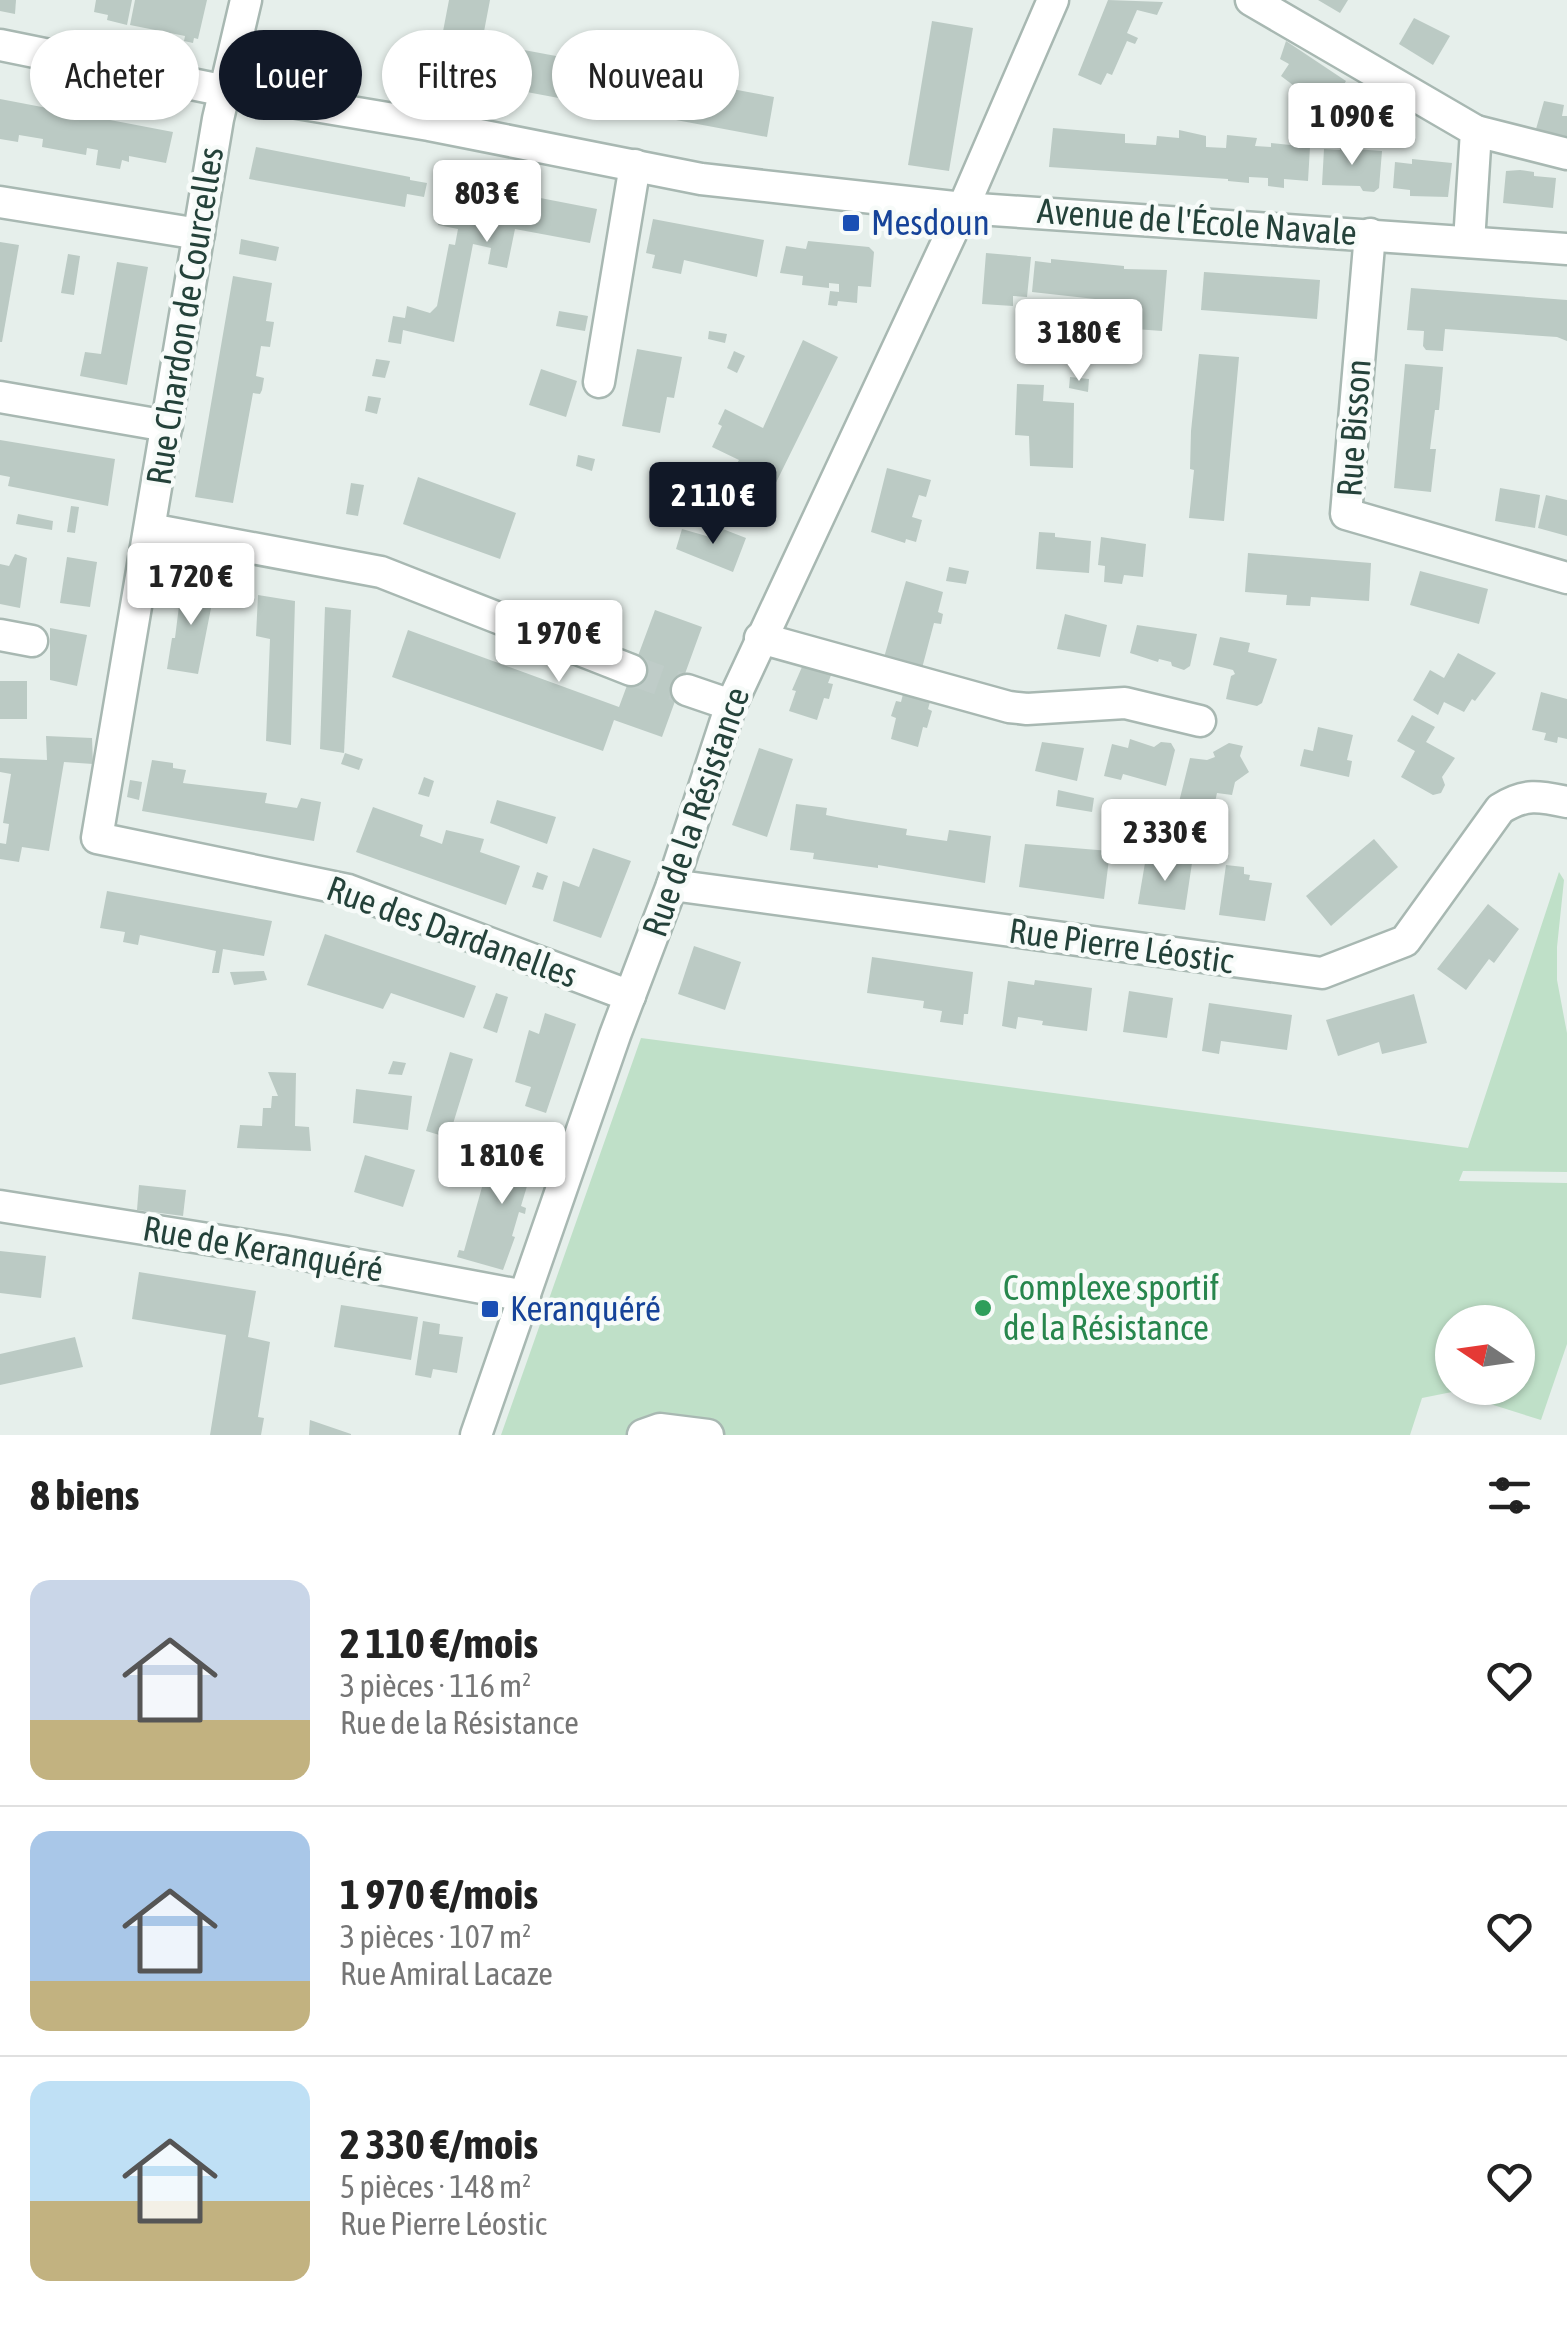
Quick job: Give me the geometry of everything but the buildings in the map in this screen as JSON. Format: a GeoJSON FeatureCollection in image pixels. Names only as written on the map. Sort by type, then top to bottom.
{"type":"FeatureCollection","features":[{"type":"Feature","properties":{"kind":"street","name":"Rue Chardon de Courcelles"},"geometry":{"type":"LineString","coordinates":[[239,30],[246,0]]}},
{"type":"Feature","properties":{"kind":"street","name":"Rue de la Résistance"},"geometry":{"type":"LineString","coordinates":[[476,1435],[672,885],[731,705],[963,208],[1053,0]]}},
{"type":"Feature","properties":{"kind":"street"},"geometry":{"type":"LineString","coordinates":[[1250,0],[1476,131],[1567,154]]}},
{"type":"Feature","properties":{"kind":"street","name":"Avenue de l'École Navale"},"geometry":{"type":"LineString","coordinates":[[0,45],[219,90]]}},
{"type":"Feature","properties":{"kind":"street","name":"Avenue de l'École Navale"},"geometry":{"type":"LineString","coordinates":[[362,116],[701,179],[963,208],[1567,250]]}},
{"type":"Feature","properties":{"kind":"street","name":"Rue Chardon de Courcelles"},"geometry":{"type":"LineString","coordinates":[[97,838],[220,120]]}},
{"type":"Feature","properties":{"kind":"street"},"geometry":{"type":"LineString","coordinates":[[1469,242],[1476,131]]}},
{"type":"Feature","properties":{"kind":"street"},"geometry":{"type":"LineString","coordinates":[[599,382],[635,165]]}},
{"type":"Feature","properties":{"kind":"street"},"geometry":{"type":"LineString","coordinates":[[0,202],[198,234]]}},
{"type":"Feature","properties":{"kind":"street","name":"Rue Bisson"},"geometry":{"type":"LineString","coordinates":[[1370,234],[1346,514],[1567,578]]}},
{"type":"Feature","properties":{"kind":"street"},"geometry":{"type":"LineString","coordinates":[[0,397],[167,426]]}},
{"type":"Feature","properties":{"kind":"street"},"geometry":{"type":"LineString","coordinates":[[150,530],[381,572],[631,670]]}},
{"type":"Feature","properties":{"kind":"street"},"geometry":{"type":"LineString","coordinates":[[0,635],[32,641]]}},
{"type":"Feature","properties":{"kind":"street"},"geometry":{"type":"LineString","coordinates":[[760,638],[1009,707],[1027,710],[1125,702],[1200,721]]}},
{"type":"Feature","properties":{"kind":"street"},"geometry":{"type":"LineString","coordinates":[[687,690],[731,705]]}},
{"type":"Feature","properties":{"kind":"street","name":"Rue Pierre Léostic"},"geometry":{"type":"LineString","coordinates":[[672,885],[1322,973],[1405,941],[1500,809],[1516,799],[1538,796],[1567,802]]}},
{"type":"Feature","properties":{"kind":"street","name":"Rue des Dardanelles"},"geometry":{"type":"LineString","coordinates":[[97,838],[348,890],[630,996]]}},
{"type":"Feature","properties":{"kind":"street","name":"Rue de Keranquéré"},"geometry":{"type":"LineString","coordinates":[[0,1206],[282,1251],[525,1296]]}},
{"type":"Feature","properties":{"kind":"street"},"geometry":{"type":"LineString","coordinates":[[643,1435],[660,1429],[708,1435]]}},
{"type":"Feature","properties":{"kind":"green space","name":"Complexe sportif de la Résistance"},"geometry":{"type":"Polygon","coordinates":[[[1559,872],[1564,880],[1557,980],[1567,1033],[1567,1172],[1463,1171],[1459,1181],[1567,1183],[1567,1344],[1541,1420],[1493,1405],[1535,1405],[1535,1305],[1435,1305],[1435,1395],[1422,1398],[1410,1435],[501,1435],[641,1038],[1468,1148],[1559,872]]]}},
{"type":"Feature","properties":{"kind":"tunnel"},"geometry":{"type":"LineString","coordinates":[[631,670],[687,690]]}},
{"type":"Feature","properties":{"kind":"place","name":"Mesdoun"},"geometry":{"type":"Point","coordinates":[851,223]}},
{"type":"Feature","properties":{"kind":"place","name":"Complexe sportif de la Résistance"},"geometry":{"type":"Point","coordinates":[983,1308]}},
{"type":"Feature","properties":{"kind":"place","name":"Keranquéré"},"geometry":{"type":"Point","coordinates":[490,1309]}}]}
